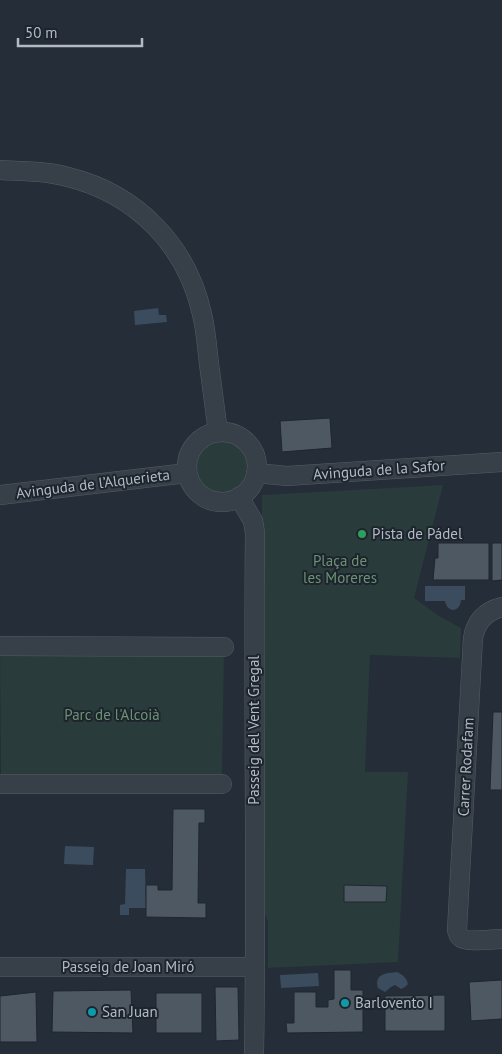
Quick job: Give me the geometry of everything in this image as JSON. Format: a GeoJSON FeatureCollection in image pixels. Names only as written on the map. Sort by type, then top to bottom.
{"type":"FeatureCollection","features":[{"type":"Feature","properties":{"kind":"street"},"geometry":{"type":"LineString","coordinates":[[0,170],[48,173],[91,184],[138,211],[154,224],[165,237],[185,266],[197,296],[206,334],[218,432]]}},
{"type":"Feature","properties":{"kind":"street"},"geometry":{"type":"LineString","coordinates":[[218,432],[227,432],[244,440],[251,447],[257,464],[253,483],[247,491],[239,497],[223,502],[213,501],[195,491],[187,473],[186,463],[194,445],[200,438],[218,432]]}},
{"type":"Feature","properties":{"kind":"street","name":"Avinguda de la Safor"},"geometry":{"type":"LineString","coordinates":[[256,473],[286,476],[502,462]]}},
{"type":"Feature","properties":{"kind":"street","name":"Avinguda de l’Alquerieta"},"geometry":{"type":"LineString","coordinates":[[0,495],[187,473]]}},
{"type":"Feature","properties":{"kind":"street","name":"Passeig del Vent Gregal"},"geometry":{"type":"LineString","coordinates":[[239,497],[253,521],[256,532],[254,644],[254,1054]]}},
{"type":"Feature","properties":{"kind":"street","name":"Carrer Rodafam"},"geometry":{"type":"LineString","coordinates":[[502,607],[484,615],[474,630],[457,930],[458,935],[463,940],[502,939]]}},
{"type":"Feature","properties":{"kind":"street"},"geometry":{"type":"LineString","coordinates":[[0,646],[224,647]]}},
{"type":"Feature","properties":{"kind":"street"},"geometry":{"type":"LineString","coordinates":[[0,784],[222,784]]}},
{"type":"Feature","properties":{"kind":"street","name":"Passeig de Joan Miró"},"geometry":{"type":"LineString","coordinates":[[0,967],[255,967]]}},
{"type":"Feature","properties":{"kind":"green space"},"geometry":{"type":"Polygon","coordinates":[[[221,440],[231,442],[240,448],[246,457],[248,467],[246,477],[240,486],[231,492],[221,494],[211,492],[202,486],[196,477],[194,467],[196,457],[202,448],[211,442],[221,440]]]}},
{"type":"Feature","properties":{"kind":"green space","name":"Plaça de les Moreres"},"geometry":{"type":"Polygon","coordinates":[[[443,485],[414,598],[436,614],[461,628],[460,658],[370,655],[365,772],[408,772],[398,962],[268,968],[268,921],[262,908],[262,495],[443,485]]]}},
{"type":"Feature","properties":{"kind":"green space","name":"Parc de l'Alcoià"},"geometry":{"type":"Polygon","coordinates":[[[0,651],[224,652],[222,776],[1,778],[0,651]]]}},
{"type":"Feature","properties":{"kind":"water"},"geometry":{"type":"Polygon","coordinates":[[[158,308],[159,315],[166,315],[167,322],[135,325],[134,311],[158,308]]]}},
{"type":"Feature","properties":{"kind":"water"},"geometry":{"type":"Polygon","coordinates":[[[425,586],[465,586],[465,600],[461,600],[458,607],[453,610],[448,608],[445,601],[425,601],[425,586]]]}},
{"type":"Feature","properties":{"kind":"water"},"geometry":{"type":"Polygon","coordinates":[[[65,846],[94,847],[93,865],[64,864],[65,846]]]}},
{"type":"Feature","properties":{"kind":"water"},"geometry":{"type":"Polygon","coordinates":[[[126,869],[145,869],[146,908],[129,908],[129,915],[120,915],[120,905],[125,904],[126,869]]]}},
{"type":"Feature","properties":{"kind":"water"},"geometry":{"type":"Polygon","coordinates":[[[397,972],[403,975],[406,980],[408,984],[405,987],[401,989],[395,985],[385,992],[378,988],[379,977],[397,972]]]}},
{"type":"Feature","properties":{"kind":"water"},"geometry":{"type":"Polygon","coordinates":[[[318,973],[319,986],[281,988],[280,975],[318,973]]]}},
{"type":"Feature","properties":{"kind":"building"},"geometry":{"type":"Polygon","coordinates":[[[330,418],[332,448],[282,452],[280,421],[330,418]]]}},
{"type":"Feature","properties":{"kind":"building"},"geometry":{"type":"Polygon","coordinates":[[[438,543],[489,543],[489,580],[433,580],[435,558],[438,558],[438,543]]]}},
{"type":"Feature","properties":{"kind":"building"},"geometry":{"type":"Polygon","coordinates":[[[492,543],[502,543],[502,580],[492,581],[492,543]]]}},
{"type":"Feature","properties":{"kind":"building"},"geometry":{"type":"Polygon","coordinates":[[[493,712],[502,712],[502,790],[490,790],[493,712]]]}},
{"type":"Feature","properties":{"kind":"building"},"geometry":{"type":"Polygon","coordinates":[[[173,809],[205,809],[205,823],[199,823],[198,903],[206,903],[206,918],[146,917],[146,885],[158,885],[158,890],[172,890],[173,809]]]}},
{"type":"Feature","properties":{"kind":"building"},"geometry":{"type":"Polygon","coordinates":[[[344,885],[387,886],[386,902],[344,902],[344,885]]]}},
{"type":"Feature","properties":{"kind":"building","name":"Barlovento I"},"geometry":{"type":"Polygon","coordinates":[[[334,970],[351,970],[351,990],[363,990],[363,1032],[287,1033],[286,1023],[294,1023],[294,992],[316,992],[316,1007],[328,1007],[328,1000],[334,999],[334,970]]]}},
{"type":"Feature","properties":{"kind":"building"},"geometry":{"type":"Polygon","coordinates":[[[502,980],[502,1019],[471,1021],[469,982],[502,980]]]}},
{"type":"Feature","properties":{"kind":"building"},"geometry":{"type":"Polygon","coordinates":[[[215,987],[238,987],[239,1040],[216,1041],[215,987]]]}},
{"type":"Feature","properties":{"kind":"building","name":"San Juan"},"geometry":{"type":"Polygon","coordinates":[[[131,990],[133,1033],[52,1032],[53,991],[131,990]]]}},
{"type":"Feature","properties":{"kind":"building"},"geometry":{"type":"Polygon","coordinates":[[[36,992],[37,1042],[0,1042],[0,996],[36,992]]]}},
{"type":"Feature","properties":{"kind":"building"},"geometry":{"type":"Polygon","coordinates":[[[156,993],[202,993],[202,1033],[156,1033],[156,993]]]}},
{"type":"Feature","properties":{"kind":"building"},"geometry":{"type":"Polygon","coordinates":[[[445,995],[445,1031],[385,1031],[385,996],[445,995]]]}},
{"type":"Feature","properties":{"kind":"place","name":"Pista de Pádel"},"geometry":{"type":"Point","coordinates":[362,534]}},
{"type":"Feature","properties":{"kind":"place","name":"Barlovento I"},"geometry":{"type":"Point","coordinates":[345,1003]}},
{"type":"Feature","properties":{"kind":"place","name":"San Juan"},"geometry":{"type":"Point","coordinates":[92,1012]}}]}
